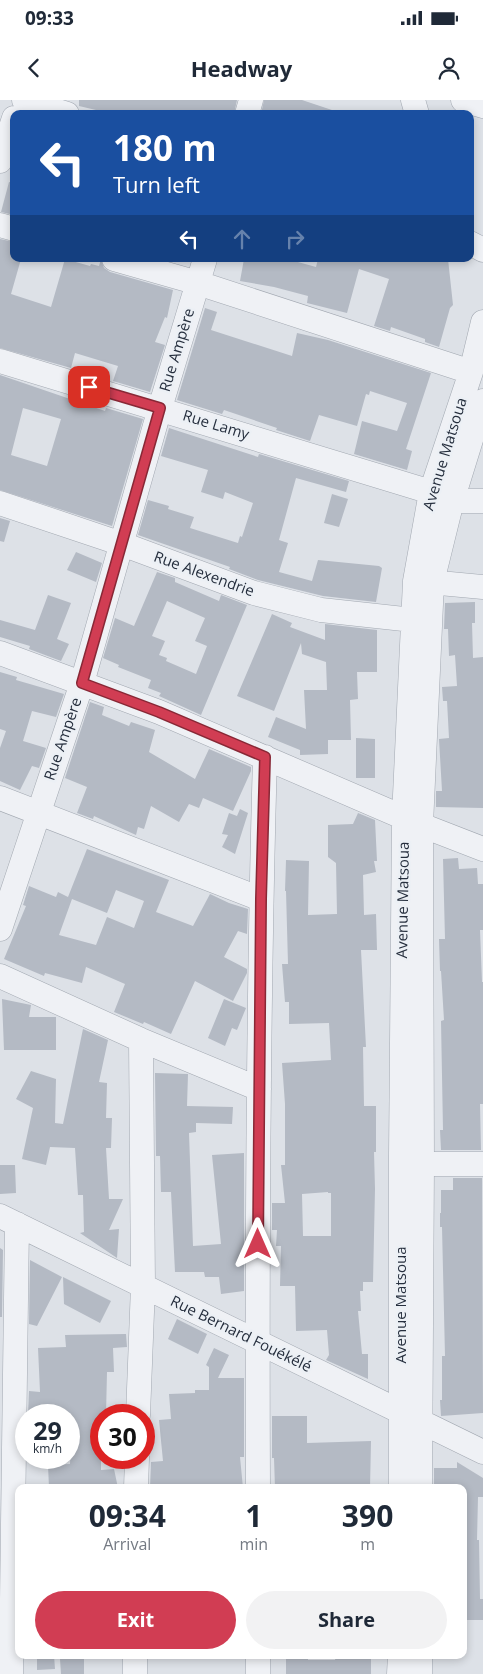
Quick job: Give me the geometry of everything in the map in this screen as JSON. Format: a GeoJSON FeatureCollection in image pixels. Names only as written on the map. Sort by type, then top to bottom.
{"type":"FeatureCollection","features":[{"type":"Feature","properties":{"kind":"street"},"geometry":{"type":"LineString","coordinates":[[24,100],[55,110]]}},
{"type":"Feature","properties":{"kind":"street"},"geometry":{"type":"LineString","coordinates":[[463,100],[483,106]]}},
{"type":"Feature","properties":{"kind":"street"},"geometry":{"type":"LineString","coordinates":[[0,161],[10,130]]}},
{"type":"Feature","properties":{"kind":"street"},"geometry":{"type":"LineString","coordinates":[[124,262],[471,372]]}},
{"type":"Feature","properties":{"kind":"street","name":"Rue Ampère"},"geometry":{"type":"LineString","coordinates":[[0,929],[82,683],[160,408],[204,262]]}},
{"type":"Feature","properties":{"kind":"street","name":"Avenue Matsoua"},"geometry":{"type":"LineString","coordinates":[[402,1484],[411,1417],[422,1164],[413,821],[413,620],[483,322]]}},
{"type":"Feature","properties":{"kind":"street","name":"Rue Lamy"},"geometry":{"type":"LineString","coordinates":[[0,361],[160,408],[442,496],[483,501]]}},
{"type":"Feature","properties":{"kind":"street","name":"Avenue Matsoua"},"geometry":{"type":"LineString","coordinates":[[442,496],[483,402]]}},
{"type":"Feature","properties":{"kind":"street","name":"Rue Alexendrie"},"geometry":{"type":"LineString","coordinates":[[0,503],[122,544],[254,593],[321,610],[413,620]]}},
{"type":"Feature","properties":{"kind":"street"},"geometry":{"type":"LineString","coordinates":[[423,582],[483,588]]}},
{"type":"Feature","properties":{"kind":"street","name":"Avenue Matsoua"},"geometry":{"type":"LineString","coordinates":[[419,1484],[411,1417],[401,1155],[423,582]]}},
{"type":"Feature","properties":{"kind":"street"},"geometry":{"type":"LineString","coordinates":[[0,653],[159,712],[483,850]]}},
{"type":"Feature","properties":{"kind":"street"},"geometry":{"type":"LineString","coordinates":[[258,1484],[259,1089],[265,757]]}},
{"type":"Feature","properties":{"kind":"street"},"geometry":{"type":"LineString","coordinates":[[0,798],[261,899]]}},
{"type":"Feature","properties":{"kind":"street"},"geometry":{"type":"LineString","coordinates":[[0,976],[141,1040],[259,1089]]}},
{"type":"Feature","properties":{"kind":"street"},"geometry":{"type":"LineString","coordinates":[[138,1404],[143,1286],[141,1040]]}},
{"type":"Feature","properties":{"kind":"street"},"geometry":{"type":"LineString","coordinates":[[422,1164],[483,1164]]}},
{"type":"Feature","properties":{"kind":"street"},"geometry":{"type":"LineString","coordinates":[[9,1220],[11,1674]]}},
{"type":"Feature","properties":{"kind":"street","name":"Rue Bernard Fouékélé"},"geometry":{"type":"LineString","coordinates":[[9,1220],[483,1452]]}},
{"type":"Feature","properties":{"kind":"street"},"geometry":{"type":"LineString","coordinates":[[136,1484],[137,1469]]}},
{"type":"Feature","properties":{"kind":"street"},"geometry":{"type":"LineString","coordinates":[[135,1659],[135,1674]]}},
{"type":"Feature","properties":{"kind":"street"},"geometry":{"type":"LineString","coordinates":[[258,1659],[258,1674]]}},
{"type":"Feature","properties":{"kind":"street"},"geometry":{"type":"LineString","coordinates":[[399,1674],[400,1659]]}},
{"type":"Feature","properties":{"kind":"street"},"geometry":{"type":"LineString","coordinates":[[420,1659],[420,1674]]}},
{"type":"Feature","properties":{"kind":"building"},"geometry":{"type":"Polygon","coordinates":[[[79,100],[237,100],[235,110],[96,110],[79,106],[79,100]]]}},
{"type":"Feature","properties":{"kind":"building"},"geometry":{"type":"Polygon","coordinates":[[[264,100],[302,100],[332,110],[262,110],[264,100]]]}},
{"type":"Feature","properties":{"kind":"building"},"geometry":{"type":"Polygon","coordinates":[[[9,182],[10,182],[10,214],[1,212],[9,182]]]}},
{"type":"Feature","properties":{"kind":"building"},"geometry":{"type":"Polygon","coordinates":[[[0,239],[10,241],[10,262],[20,262],[11,294],[51,307],[64,262],[99,266],[102,262],[104,268],[110,272],[173,290],[167,318],[165,317],[155,342],[165,345],[150,392],[113,381],[118,366],[75,353],[71,368],[0,348],[0,239]]]}},
{"type":"Feature","properties":{"kind":"building"},"geometry":{"type":"Polygon","coordinates":[[[243,262],[298,262],[316,267],[317,262],[448,262],[453,305],[450,308],[439,347],[425,342],[425,339],[391,327],[390,331],[374,326],[389,279],[359,269],[347,313],[307,303],[308,296],[240,281],[243,262]]]}},
{"type":"Feature","properties":{"kind":"building"},"geometry":{"type":"Polygon","coordinates":[[[205,308],[217,312],[211,330],[292,356],[297,333],[328,340],[431,373],[406,449],[412,451],[407,470],[354,454],[362,421],[397,431],[407,403],[370,391],[369,395],[366,394],[357,426],[319,415],[310,441],[224,410],[222,414],[177,400],[205,308]]]}},
{"type":"Feature","properties":{"kind":"building"},"geometry":{"type":"Polygon","coordinates":[[[0,375],[105,411],[106,408],[143,419],[112,526],[0,490],[0,375]],[[23,408],[11,455],[47,466],[61,419],[23,408]]]}},
{"type":"Feature","properties":{"kind":"building"},"geometry":{"type":"Polygon","coordinates":[[[169,428],[258,457],[259,454],[349,481],[346,492],[296,478],[279,540],[288,543],[279,572],[312,581],[318,560],[379,566],[382,568],[376,602],[323,596],[258,580],[229,569],[230,567],[138,535],[148,500],[169,506],[168,509],[194,517],[190,528],[238,543],[240,536],[242,537],[253,503],[225,492],[223,499],[201,492],[208,470],[161,456],[169,428]]]}},
{"type":"Feature","properties":{"kind":"building"},"geometry":{"type":"Polygon","coordinates":[[[332,494],[348,499],[339,527],[324,523],[332,494]]]}},
{"type":"Feature","properties":{"kind":"building"},"geometry":{"type":"Polygon","coordinates":[[[0,518],[10,521],[4,542],[0,541],[0,518]]]}},
{"type":"Feature","properties":{"kind":"building"},"geometry":{"type":"Polygon","coordinates":[[[76,552],[102,563],[96,582],[67,570],[76,552]]]}},
{"type":"Feature","properties":{"kind":"building"},"geometry":{"type":"Polygon","coordinates":[[[157,572],[175,578],[175,582],[219,601],[221,595],[247,605],[201,715],[159,696],[161,693],[148,688],[151,680],[118,667],[119,665],[103,658],[115,618],[134,626],[157,572]],[[167,601],[152,636],[165,641],[159,655],[167,658],[166,661],[196,674],[207,646],[195,641],[205,618],[167,601]]]}},
{"type":"Feature","properties":{"kind":"building"},"geometry":{"type":"Polygon","coordinates":[[[48,595],[71,603],[57,639],[69,644],[61,661],[29,649],[30,646],[0,637],[0,620],[35,630],[48,595]]]}},
{"type":"Feature","properties":{"kind":"building"},"geometry":{"type":"Polygon","coordinates":[[[475,602],[475,623],[472,623],[473,658],[483,657],[483,808],[436,807],[436,791],[442,791],[439,739],[449,738],[447,701],[443,701],[442,687],[457,686],[455,655],[449,656],[448,629],[444,629],[445,603],[475,602]]]}},
{"type":"Feature","properties":{"kind":"building"},"geometry":{"type":"Polygon","coordinates":[[[272,614],[292,623],[290,627],[325,640],[325,624],[377,630],[377,672],[357,672],[358,699],[350,700],[351,740],[328,740],[328,754],[300,755],[300,750],[268,737],[276,717],[306,729],[304,690],[327,690],[326,662],[302,654],[301,643],[274,711],[237,696],[272,614]]]}},
{"type":"Feature","properties":{"kind":"building"},"geometry":{"type":"Polygon","coordinates":[[[0,672],[17,677],[16,680],[64,694],[56,717],[32,711],[23,741],[46,748],[39,768],[32,766],[20,790],[0,781],[0,748],[6,731],[0,729],[0,672]]]}},
{"type":"Feature","properties":{"kind":"building"},"geometry":{"type":"Polygon","coordinates":[[[90,702],[104,707],[102,715],[129,726],[131,722],[155,730],[149,752],[195,779],[209,749],[251,767],[251,771],[233,811],[203,798],[199,808],[189,804],[179,822],[151,806],[144,829],[138,827],[136,835],[94,816],[93,819],[77,813],[87,787],[65,778],[90,702]]]}},
{"type":"Feature","properties":{"kind":"building"},"geometry":{"type":"Polygon","coordinates":[[[356,738],[375,739],[375,778],[356,778],[356,738]]]}},
{"type":"Feature","properties":{"kind":"building"},"geometry":{"type":"Polygon","coordinates":[[[240,809],[248,813],[235,854],[222,847],[228,835],[222,834],[229,813],[237,816],[240,809]]]}},
{"type":"Feature","properties":{"kind":"building"},"geometry":{"type":"Polygon","coordinates":[[[358,813],[375,820],[377,861],[374,861],[376,872],[363,875],[364,915],[376,914],[377,950],[361,950],[366,1047],[363,1047],[364,1106],[376,1106],[373,1282],[363,1282],[363,1291],[360,1291],[361,1311],[358,1311],[362,1354],[368,1354],[368,1379],[326,1360],[329,1355],[327,1330],[296,1331],[295,1286],[280,1286],[281,1246],[276,1246],[277,1230],[272,1230],[272,1203],[285,1203],[281,1165],[285,1165],[285,1104],[282,1063],[331,1060],[329,1023],[289,1024],[289,1002],[285,1002],[282,964],[288,964],[285,891],[286,860],[309,861],[308,915],[337,914],[336,863],[328,857],[328,825],[353,824],[358,813]],[[331,1193],[302,1194],[303,1236],[331,1236],[331,1193]]]}},
{"type":"Feature","properties":{"kind":"building"},"geometry":{"type":"Polygon","coordinates":[[[87,849],[169,880],[156,912],[193,926],[210,894],[248,909],[247,934],[238,931],[224,957],[247,969],[247,973],[233,1001],[195,981],[171,1034],[114,1012],[125,984],[86,967],[82,983],[45,973],[44,976],[4,959],[26,906],[23,905],[29,886],[56,897],[58,892],[68,897],[87,849]],[[116,890],[107,913],[72,899],[59,935],[96,945],[107,917],[134,928],[144,901],[116,890]]]}},
{"type":"Feature","properties":{"kind":"building"},"geometry":{"type":"Polygon","coordinates":[[[458,858],[459,869],[477,868],[478,884],[483,884],[483,930],[480,930],[483,982],[483,1104],[480,1104],[481,1150],[441,1150],[440,1130],[443,1130],[441,1021],[444,1020],[439,939],[445,939],[443,859],[458,858]]]}},
{"type":"Feature","properties":{"kind":"building"},"geometry":{"type":"Polygon","coordinates":[[[2,999],[31,1005],[29,1017],[56,1017],[56,1050],[4,1050],[2,999]]]}},
{"type":"Feature","properties":{"kind":"building"},"geometry":{"type":"Polygon","coordinates":[[[224,999],[246,1008],[237,1030],[232,1028],[225,1046],[208,1038],[224,999]]]}},
{"type":"Feature","properties":{"kind":"building"},"geometry":{"type":"Polygon","coordinates":[[[83,1029],[108,1040],[99,1082],[107,1083],[106,1118],[112,1118],[111,1148],[106,1148],[109,1199],[123,1199],[109,1230],[119,1229],[117,1258],[80,1233],[84,1232],[83,1195],[78,1195],[75,1148],[50,1147],[46,1165],[22,1159],[33,1108],[16,1099],[31,1071],[56,1079],[55,1123],[63,1124],[83,1029]]]}},
{"type":"Feature","properties":{"kind":"building"},"geometry":{"type":"Polygon","coordinates":[[[155,1073],[188,1074],[187,1106],[233,1107],[232,1124],[196,1123],[196,1132],[189,1133],[193,1246],[221,1244],[212,1155],[244,1153],[244,1291],[221,1294],[219,1277],[205,1277],[204,1272],[175,1272],[171,1192],[161,1192],[160,1156],[156,1156],[155,1073]]]}},
{"type":"Feature","properties":{"kind":"building"},"geometry":{"type":"Polygon","coordinates":[[[0,1165],[15,1165],[16,1193],[0,1194],[0,1165]]]}},
{"type":"Feature","properties":{"kind":"building"},"geometry":{"type":"Polygon","coordinates":[[[453,1178],[482,1178],[483,1413],[441,1416],[442,1356],[445,1356],[442,1227],[440,1227],[441,1190],[453,1190],[453,1178]]]}},
{"type":"Feature","properties":{"kind":"building"},"geometry":{"type":"Polygon","coordinates":[[[0,1248],[3,1250],[2,1317],[0,1317],[0,1248]]]}},
{"type":"Feature","properties":{"kind":"building"},"geometry":{"type":"Polygon","coordinates":[[[30,1260],[62,1277],[37,1326],[29,1324],[30,1260]]]}},
{"type":"Feature","properties":{"kind":"building"},"geometry":{"type":"Polygon","coordinates":[[[63,1277],[111,1301],[100,1323],[64,1304],[63,1277]]]}},
{"type":"Feature","properties":{"kind":"building"},"geometry":{"type":"Polygon","coordinates":[[[177,1319],[207,1334],[198,1354],[168,1339],[177,1319]]]}},
{"type":"Feature","properties":{"kind":"building"},"geometry":{"type":"Polygon","coordinates":[[[126,1334],[127,1347],[113,1348],[114,1372],[107,1372],[106,1404],[90,1404],[90,1469],[114,1469],[117,1484],[49,1484],[48,1469],[80,1469],[80,1404],[28,1404],[29,1391],[40,1392],[38,1348],[66,1347],[65,1335],[126,1334]]]}},
{"type":"Feature","properties":{"kind":"building"},"geometry":{"type":"Polygon","coordinates":[[[214,1348],[229,1355],[218,1378],[244,1378],[244,1457],[240,1457],[243,1484],[150,1484],[151,1469],[155,1469],[155,1462],[163,1461],[159,1420],[171,1419],[169,1394],[195,1393],[195,1390],[209,1390],[209,1367],[206,1365],[214,1348]]]}},
{"type":"Feature","properties":{"kind":"building"},"geometry":{"type":"Polygon","coordinates":[[[272,1416],[307,1416],[307,1443],[371,1441],[370,1484],[275,1484],[274,1458],[272,1458],[272,1416]]]}},
{"type":"Feature","properties":{"kind":"building"},"geometry":{"type":"Polygon","coordinates":[[[457,1462],[483,1478],[483,1497],[478,1497],[477,1540],[479,1540],[480,1599],[483,1599],[483,1620],[467,1620],[467,1484],[434,1484],[434,1468],[457,1468],[457,1462]]]}},
{"type":"Feature","properties":{"kind":"building"},"geometry":{"type":"Polygon","coordinates":[[[37,1659],[54,1659],[55,1669],[37,1670],[37,1659]]]}},
{"type":"Feature","properties":{"kind":"building"},"geometry":{"type":"Polygon","coordinates":[[[60,1659],[84,1659],[84,1674],[61,1674],[60,1659]]]}},
{"type":"Feature","properties":{"kind":"building"},"geometry":{"type":"Polygon","coordinates":[[[286,1659],[371,1659],[371,1674],[286,1674],[286,1659]]]}},
{"type":"Feature","properties":{"kind":"route"},"geometry":{"type":"LineString","coordinates":[[89,387],[160,408],[82,683],[159,712],[265,757],[261,899],[258,1244]]}}]}
